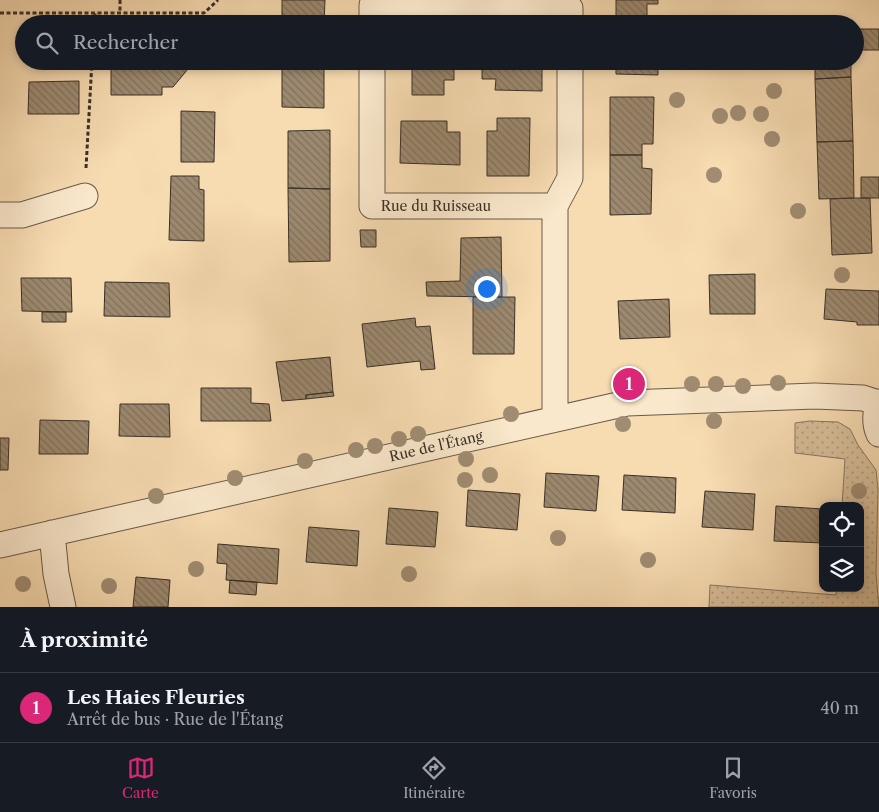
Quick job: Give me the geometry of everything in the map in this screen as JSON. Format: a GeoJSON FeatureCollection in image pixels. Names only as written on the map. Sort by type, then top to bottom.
{"type":"FeatureCollection","features":[{"type":"Feature","properties":{"kind":"street"},"geometry":{"type":"LineString","coordinates":[[372,15],[372,5],[524,3],[570,8],[570,15]]}},
{"type":"Feature","properties":{"kind":"street","name":"Rue du Ruisseau"},"geometry":{"type":"LineString","coordinates":[[372,70],[372,206],[555,206]]}},
{"type":"Feature","properties":{"kind":"street"},"geometry":{"type":"LineString","coordinates":[[556,419],[555,206],[570,178],[570,70]]}},
{"type":"Feature","properties":{"kind":"street"},"geometry":{"type":"LineString","coordinates":[[0,215],[22,215],[85,196]]}},
{"type":"Feature","properties":{"kind":"street","name":"Rue de l'Étang"},"geometry":{"type":"LineString","coordinates":[[0,545],[627,404],[816,396],[863,398],[879,403]]}},
{"type":"Feature","properties":{"kind":"street"},"geometry":{"type":"LineString","coordinates":[[879,403],[875,416],[876,428],[879,434]]}},
{"type":"Feature","properties":{"kind":"street"},"geometry":{"type":"LineString","coordinates":[[52,533],[56,574],[63,607]]}},
{"type":"Feature","properties":{"kind":"path"},"geometry":{"type":"LineString","coordinates":[[120,0],[120,13]]}},
{"type":"Feature","properties":{"kind":"path"},"geometry":{"type":"LineString","coordinates":[[0,13],[204,13],[218,0]]}},
{"type":"Feature","properties":{"kind":"path"},"geometry":{"type":"LineString","coordinates":[[85,196],[92,70]]}},
{"type":"Feature","properties":{"kind":"shaded area"},"geometry":{"type":"Polygon","coordinates":[[[810,421],[838,422],[850,429],[858,445],[876,470],[878,489],[876,574],[879,607],[709,607],[710,585],[836,595],[836,592],[864,592],[864,502],[842,502],[845,459],[795,453],[795,423],[810,421]]]}},
{"type":"Feature","properties":{"kind":"building"},"geometry":{"type":"Polygon","coordinates":[[[282,0],[325,0],[324,15],[282,15],[282,0]]]}},
{"type":"Feature","properties":{"kind":"building"},"geometry":{"type":"Polygon","coordinates":[[[616,0],[658,0],[658,4],[647,4],[647,15],[616,15],[616,0]]]}},
{"type":"Feature","properties":{"kind":"building"},"geometry":{"type":"Polygon","coordinates":[[[864,29],[879,29],[879,50],[864,50],[864,29]]]}},
{"type":"Feature","properties":{"kind":"building"},"geometry":{"type":"Polygon","coordinates":[[[111,70],[187,70],[173,87],[162,87],[162,95],[111,95],[111,70]]]}},
{"type":"Feature","properties":{"kind":"building"},"geometry":{"type":"Polygon","coordinates":[[[282,70],[324,70],[324,108],[282,107],[282,70]]]}},
{"type":"Feature","properties":{"kind":"building"},"geometry":{"type":"Polygon","coordinates":[[[412,70],[454,70],[454,80],[444,80],[444,95],[412,95],[412,70]]]}},
{"type":"Feature","properties":{"kind":"building"},"geometry":{"type":"Polygon","coordinates":[[[482,70],[542,70],[542,91],[495,90],[496,79],[482,79],[482,70]]]}},
{"type":"Feature","properties":{"kind":"building"},"geometry":{"type":"Polygon","coordinates":[[[616,70],[658,70],[658,75],[616,74],[616,70]]]}},
{"type":"Feature","properties":{"kind":"building"},"geometry":{"type":"Polygon","coordinates":[[[815,70],[851,70],[851,77],[815,79],[815,70]]]}},
{"type":"Feature","properties":{"kind":"building"},"geometry":{"type":"Polygon","coordinates":[[[851,77],[853,141],[817,142],[815,79],[851,77]]]}},
{"type":"Feature","properties":{"kind":"building"},"geometry":{"type":"Polygon","coordinates":[[[79,81],[79,114],[28,114],[29,82],[79,81]]]}},
{"type":"Feature","properties":{"kind":"building"},"geometry":{"type":"Polygon","coordinates":[[[610,97],[654,97],[653,144],[642,144],[642,155],[610,155],[610,97]]]}},
{"type":"Feature","properties":{"kind":"building"},"geometry":{"type":"Polygon","coordinates":[[[181,111],[215,112],[214,162],[181,162],[181,111]]]}},
{"type":"Feature","properties":{"kind":"building"},"geometry":{"type":"Polygon","coordinates":[[[497,118],[530,118],[529,176],[487,176],[487,131],[497,131],[497,118]]]}},
{"type":"Feature","properties":{"kind":"building"},"geometry":{"type":"Polygon","coordinates":[[[401,121],[447,121],[447,132],[460,132],[460,165],[400,163],[401,121]]]}},
{"type":"Feature","properties":{"kind":"building"},"geometry":{"type":"Polygon","coordinates":[[[330,130],[330,189],[288,188],[288,131],[330,130]]]}},
{"type":"Feature","properties":{"kind":"building"},"geometry":{"type":"Polygon","coordinates":[[[853,141],[854,198],[819,199],[817,142],[853,141]]]}},
{"type":"Feature","properties":{"kind":"building"},"geometry":{"type":"Polygon","coordinates":[[[610,155],[642,155],[642,168],[652,169],[651,214],[610,215],[610,155]]]}},
{"type":"Feature","properties":{"kind":"building"},"geometry":{"type":"Polygon","coordinates":[[[171,176],[199,176],[199,189],[204,190],[204,241],[169,240],[171,176]]]}},
{"type":"Feature","properties":{"kind":"building"},"geometry":{"type":"Polygon","coordinates":[[[861,177],[879,177],[879,198],[861,198],[861,177]]]}},
{"type":"Feature","properties":{"kind":"building"},"geometry":{"type":"Polygon","coordinates":[[[288,188],[330,189],[330,261],[289,262],[288,188]]]}},
{"type":"Feature","properties":{"kind":"building"},"geometry":{"type":"Polygon","coordinates":[[[870,198],[872,253],[832,255],[830,199],[870,198]]]}},
{"type":"Feature","properties":{"kind":"building"},"geometry":{"type":"Polygon","coordinates":[[[360,230],[376,230],[376,247],[361,247],[360,230]]]}},
{"type":"Feature","properties":{"kind":"building"},"geometry":{"type":"Polygon","coordinates":[[[501,237],[502,297],[427,296],[426,282],[460,281],[461,238],[501,237]]]}},
{"type":"Feature","properties":{"kind":"building"},"geometry":{"type":"Polygon","coordinates":[[[755,274],[755,314],[710,314],[709,275],[755,274]]]}},
{"type":"Feature","properties":{"kind":"building"},"geometry":{"type":"Polygon","coordinates":[[[21,278],[71,278],[72,312],[22,311],[21,278]]]}},
{"type":"Feature","properties":{"kind":"building"},"geometry":{"type":"Polygon","coordinates":[[[105,282],[169,283],[170,317],[104,316],[105,282]]]}},
{"type":"Feature","properties":{"kind":"building"},"geometry":{"type":"Polygon","coordinates":[[[826,289],[879,291],[879,325],[857,325],[857,322],[824,319],[826,289]]]}},
{"type":"Feature","properties":{"kind":"building"},"geometry":{"type":"Polygon","coordinates":[[[473,297],[515,297],[514,354],[473,354],[473,297]]]}},
{"type":"Feature","properties":{"kind":"building"},"geometry":{"type":"Polygon","coordinates":[[[669,299],[670,337],[620,339],[618,301],[669,299]]]}},
{"type":"Feature","properties":{"kind":"building"},"geometry":{"type":"Polygon","coordinates":[[[42,312],[66,312],[66,322],[42,322],[42,312]]]}},
{"type":"Feature","properties":{"kind":"building"},"geometry":{"type":"Polygon","coordinates":[[[415,318],[416,327],[430,326],[435,369],[421,370],[420,361],[367,367],[362,324],[415,318]]]}},
{"type":"Feature","properties":{"kind":"building"},"geometry":{"type":"Polygon","coordinates":[[[330,357],[333,392],[306,395],[306,399],[282,401],[276,362],[330,357]]]}},
{"type":"Feature","properties":{"kind":"building"},"geometry":{"type":"Polygon","coordinates":[[[201,388],[251,388],[251,403],[269,404],[271,421],[201,421],[201,388]]]}},
{"type":"Feature","properties":{"kind":"building"},"geometry":{"type":"Polygon","coordinates":[[[333,392],[334,396],[306,399],[306,395],[333,392]]]}},
{"type":"Feature","properties":{"kind":"building"},"geometry":{"type":"Polygon","coordinates":[[[120,404],[169,404],[170,437],[119,436],[120,404]]]}},
{"type":"Feature","properties":{"kind":"building"},"geometry":{"type":"Polygon","coordinates":[[[40,420],[89,421],[88,454],[39,454],[40,420]]]}},
{"type":"Feature","properties":{"kind":"building"},"geometry":{"type":"Polygon","coordinates":[[[0,438],[9,438],[8,470],[0,470],[0,438]]]}},
{"type":"Feature","properties":{"kind":"building"},"geometry":{"type":"Polygon","coordinates":[[[546,473],[599,476],[596,511],[544,507],[546,473]]]}},
{"type":"Feature","properties":{"kind":"building"},"geometry":{"type":"Polygon","coordinates":[[[624,475],[676,478],[675,513],[622,510],[624,475]]]}},
{"type":"Feature","properties":{"kind":"building"},"geometry":{"type":"Polygon","coordinates":[[[468,490],[520,494],[517,530],[466,526],[468,490]]]}},
{"type":"Feature","properties":{"kind":"building"},"geometry":{"type":"Polygon","coordinates":[[[705,491],[755,494],[753,530],[702,527],[705,491]]]}},
{"type":"Feature","properties":{"kind":"building"},"geometry":{"type":"Polygon","coordinates":[[[776,506],[819,509],[819,543],[774,541],[776,506]]]}},
{"type":"Feature","properties":{"kind":"building"},"geometry":{"type":"Polygon","coordinates":[[[389,508],[438,512],[435,547],[386,544],[389,508]]]}},
{"type":"Feature","properties":{"kind":"building"},"geometry":{"type":"Polygon","coordinates":[[[309,527],[359,531],[357,566],[306,562],[309,527]]]}},
{"type":"Feature","properties":{"kind":"building"},"geometry":{"type":"Polygon","coordinates":[[[218,544],[279,549],[277,584],[226,580],[227,564],[217,563],[218,544]]]}},
{"type":"Feature","properties":{"kind":"building"},"geometry":{"type":"Polygon","coordinates":[[[136,577],[170,580],[168,607],[133,607],[136,577]]]}},
{"type":"Feature","properties":{"kind":"building"},"geometry":{"type":"Polygon","coordinates":[[[230,580],[257,582],[256,595],[229,593],[230,580]]]}},
{"type":"Feature","properties":{"kind":"place","name":"Les Haies Fleuries"},"geometry":{"type":"Point","coordinates":[629,384]}}]}
